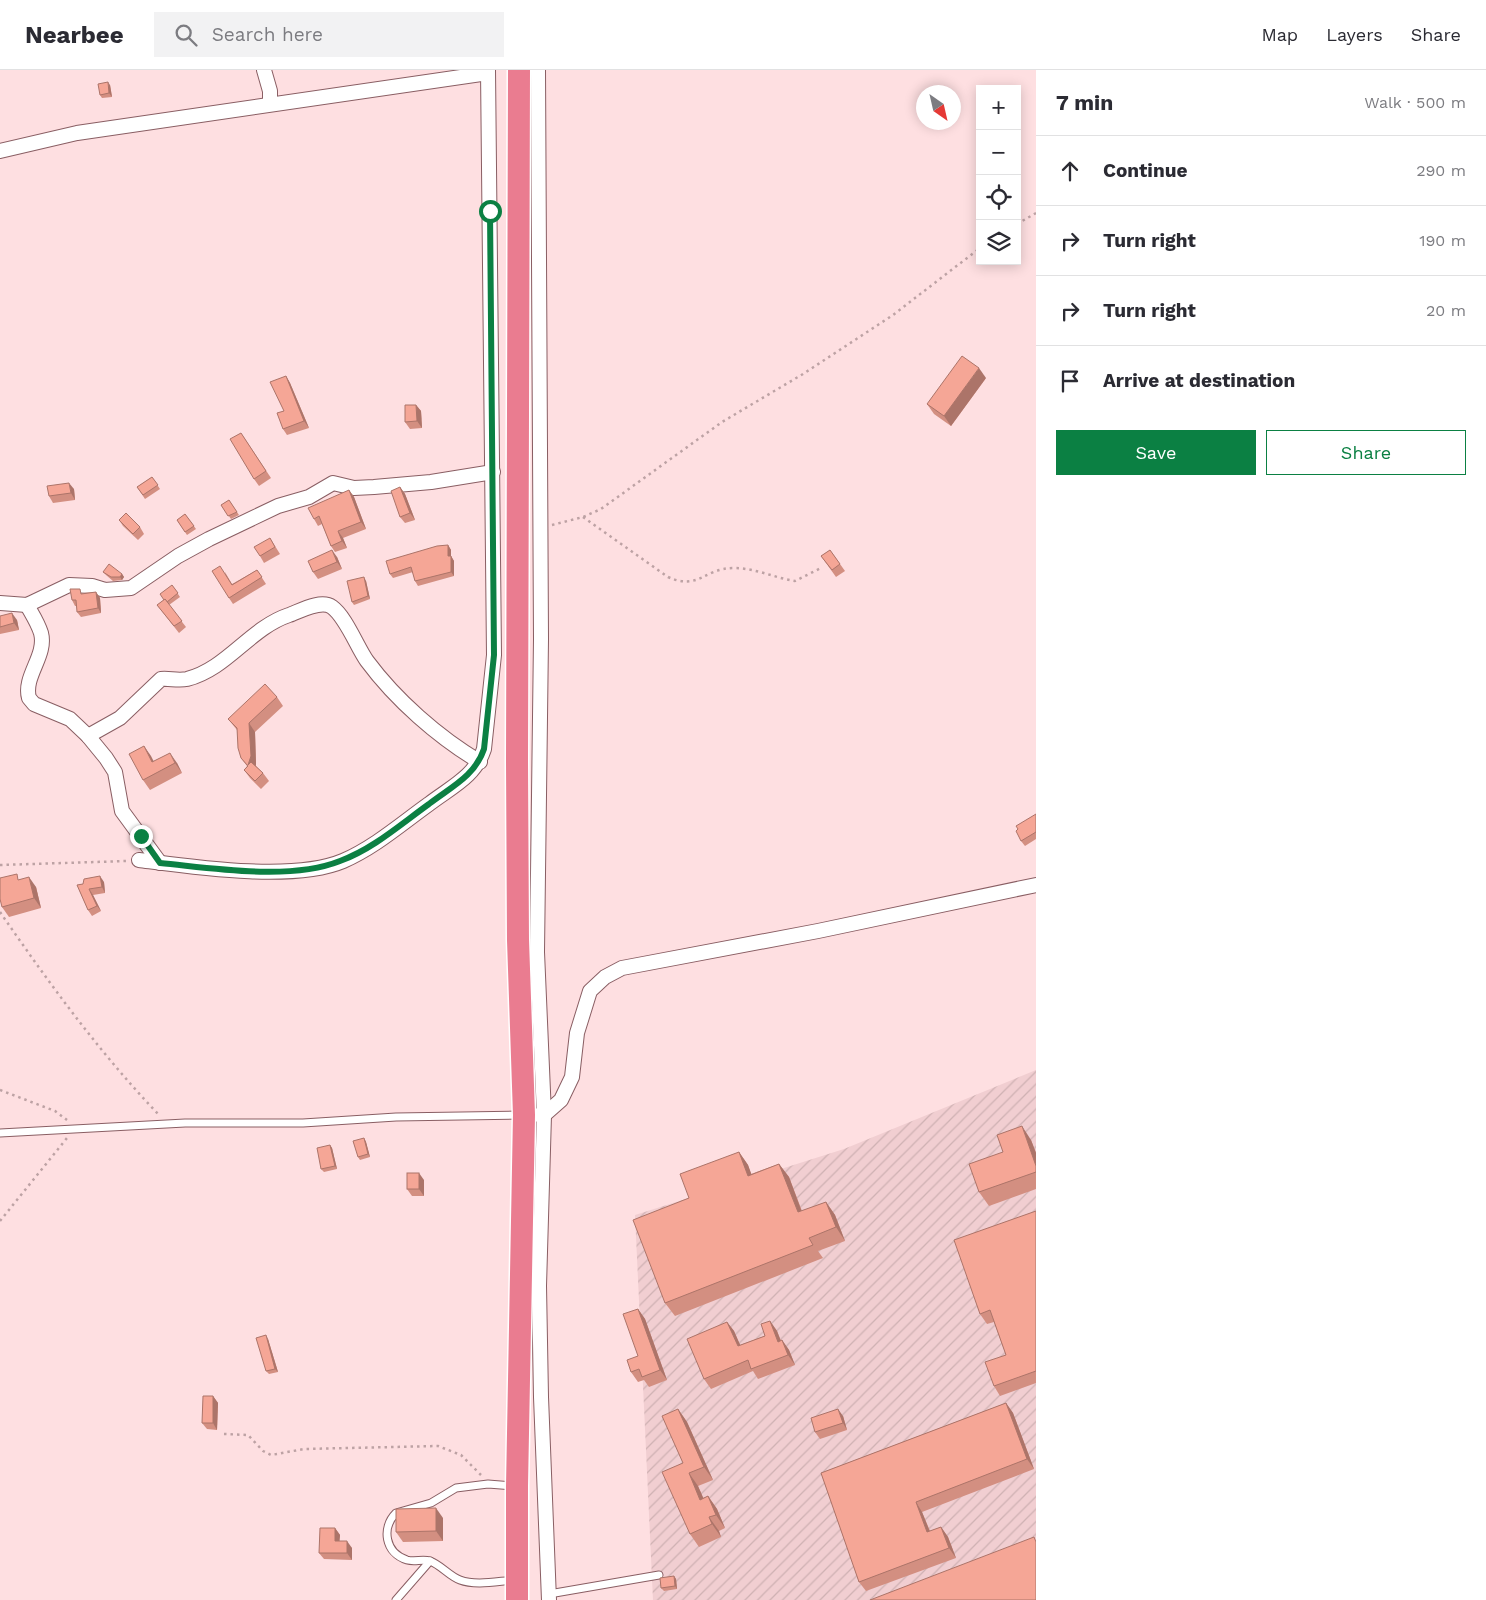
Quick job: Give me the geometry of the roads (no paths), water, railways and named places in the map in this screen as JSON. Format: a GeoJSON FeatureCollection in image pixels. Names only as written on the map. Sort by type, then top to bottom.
{"type":"FeatureCollection","features":[{"type":"Feature","properties":{"kind":"highway"},"geometry":{"type":"LineString","coordinates":[[517,1590],[516,1486],[534,1115],[518,940],[519,70]]}},
{"type":"Feature","properties":{"kind":"street"},"geometry":{"type":"LineString","coordinates":[[264,70],[270,92],[270,104]]}},
{"type":"Feature","properties":{"kind":"street"},"geometry":{"type":"LineString","coordinates":[[538,70],[541,527],[538,1014],[534,1115],[541,1406],[549,1597]]}},
{"type":"Feature","properties":{"kind":"street"},"geometry":{"type":"LineString","coordinates":[[0,151],[77,133],[488,71],[494,655],[484,749],[480,762],[461,782],[380,840],[349,858],[326,867],[263,871],[139,860]]}},
{"type":"Feature","properties":{"kind":"street"},"geometry":{"type":"LineString","coordinates":[[0,603],[27,605],[69,585],[92,586],[105,590],[131,588],[178,556],[210,539],[278,506],[308,497],[333,483],[354,488],[374,488],[431,482],[493,472]]}},
{"type":"Feature","properties":{"kind":"street"},"geometry":{"type":"LineString","coordinates":[[27,605],[41,634],[42,648],[29,680],[29,698],[34,704],[70,719],[88,736],[115,772],[122,810],[160,863]]}},
{"type":"Feature","properties":{"kind":"street"},"geometry":{"type":"LineString","coordinates":[[88,736],[120,718],[160,679],[186,680],[195,676],[236,652],[264,627],[285,616],[314,606],[326,605],[337,612],[367,661],[388,686],[442,735],[480,762]]}},
{"type":"Feature","properties":{"kind":"street"},"geometry":{"type":"LineString","coordinates":[[534,1115],[561,1100],[572,1077],[577,1033],[590,990],[605,977],[622,968],[818,931],[1036,885]]}},
{"type":"Feature","properties":{"kind":"lane"},"geometry":{"type":"LineString","coordinates":[[0,1132],[168,1124],[303,1123],[396,1118],[534,1115]]}},
{"type":"Feature","properties":{"kind":"lane"},"geometry":{"type":"LineString","coordinates":[[516,1486],[488,1484],[456,1488],[431,1503],[416,1509],[400,1511],[392,1517],[386,1536],[388,1545],[396,1554],[407,1560],[430,1561],[460,1580],[517,1590]]}},
{"type":"Feature","properties":{"kind":"lane"},"geometry":{"type":"LineString","coordinates":[[396,1600],[430,1561]]}},
{"type":"Feature","properties":{"kind":"lane"},"geometry":{"type":"LineString","coordinates":[[549,1597],[659,1575]]}}]}
